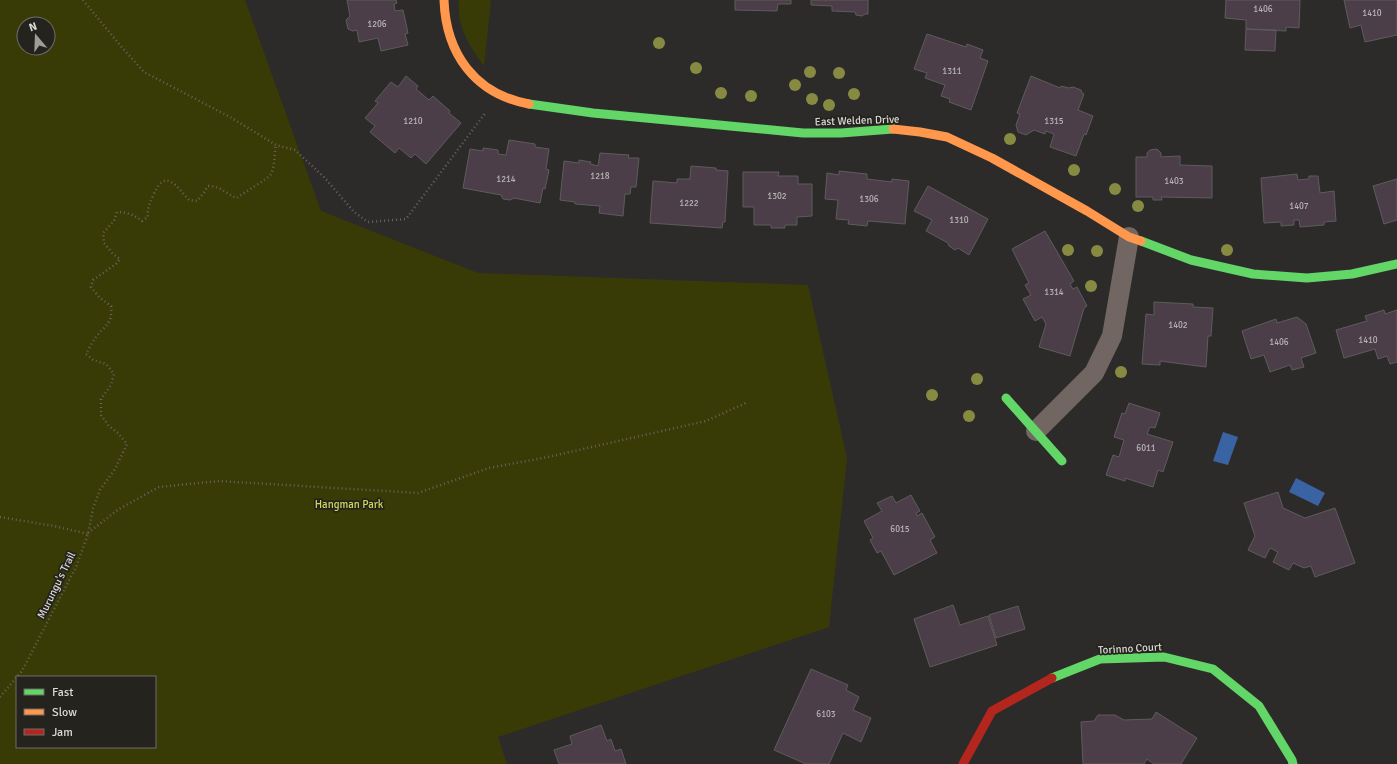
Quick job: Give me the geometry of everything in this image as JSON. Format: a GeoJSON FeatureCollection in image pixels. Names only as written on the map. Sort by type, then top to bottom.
{"type":"FeatureCollection","features":[{"type":"Feature","properties":{"kind":"street","name":"East Welden Drive"},"geometry":{"type":"LineString","coordinates":[[444,0],[444,16],[448,35],[457,55],[470,73],[494,91],[524,105],[803,134],[895,129],[920,132],[947,137],[992,158],[1128,237],[1191,260],[1253,274],[1307,278],[1352,274],[1397,264]]}},
{"type":"Feature","properties":{"kind":"street"},"geometry":{"type":"LineString","coordinates":[[1036,431],[1094,373],[1112,336],[1128,237]]}},
{"type":"Feature","properties":{"kind":"street"},"geometry":{"type":"LineString","coordinates":[[1006,398],[1062,461]]}},
{"type":"Feature","properties":{"kind":"street","name":"Torinno Court"},"geometry":{"type":"LineString","coordinates":[[963,764],[992,711],[1050,679],[1100,659],[1164,657],[1213,669],[1259,706],[1293,764]]}},
{"type":"Feature","properties":{"kind":"path"},"geometry":{"type":"LineString","coordinates":[[83,0],[144,72],[230,117],[276,145],[295,150],[324,177],[354,212],[368,222],[406,219],[487,110]]}},
{"type":"Feature","properties":{"kind":"path","name":"Murungu's Trail"},"geometry":{"type":"LineString","coordinates":[[18,676],[22,671],[76,567],[88,534],[93,508],[100,490],[115,468],[127,444],[118,433],[109,426],[101,415],[101,399],[111,385],[114,374],[106,364],[93,360],[86,354],[95,337],[108,325],[112,316],[111,306],[99,297],[91,287],[93,280],[116,264],[120,259],[113,254],[104,243],[103,233],[114,221],[117,212],[125,212],[134,215],[142,221],[148,217],[147,210],[158,184],[163,181],[170,181],[179,188],[189,200],[197,201],[208,186],[217,186],[229,195],[237,198],[270,176],[276,145]]}},
{"type":"Feature","properties":{"kind":"path"},"geometry":{"type":"LineString","coordinates":[[0,517],[54,526],[88,534],[119,508],[159,487],[219,481],[418,493],[489,468],[548,457],[706,421],[748,402]]}},
{"type":"Feature","properties":{"kind":"path","name":"Murungu's Trail"},"geometry":{"type":"LineString","coordinates":[[0,697],[16,678]]}},
{"type":"Feature","properties":{"kind":"green space","name":"Hangman Park"},"geometry":{"type":"Polygon","coordinates":[[[0,0],[245,0],[321,211],[478,273],[808,285],[847,458],[829,627],[498,737],[507,764],[0,764],[0,0]]]}},
{"type":"Feature","properties":{"kind":"green space"},"geometry":{"type":"Polygon","coordinates":[[[459,0],[491,0],[484,66],[465,35],[460,18],[459,0]]]}},
{"type":"Feature","properties":{"kind":"water"},"geometry":{"type":"Polygon","coordinates":[[[1223,432],[1238,437],[1228,465],[1213,461],[1223,432]]]}},
{"type":"Feature","properties":{"kind":"water"},"geometry":{"type":"Polygon","coordinates":[[[1296,478],[1325,493],[1318,506],[1289,492],[1296,478]]]}},
{"type":"Feature","properties":{"kind":"building"},"geometry":{"type":"Polygon","coordinates":[[[347,0],[396,0],[397,3],[394,4],[395,11],[403,10],[408,33],[405,34],[408,45],[381,51],[378,38],[359,42],[357,30],[353,31],[348,29],[346,20],[350,16],[347,0]]]}},
{"type":"Feature","properties":{"kind":"building"},"geometry":{"type":"Polygon","coordinates":[[[735,0],[791,0],[791,4],[778,4],[777,11],[735,10],[735,0]]]}},
{"type":"Feature","properties":{"kind":"building"},"geometry":{"type":"Polygon","coordinates":[[[811,0],[868,0],[868,14],[862,16],[856,15],[855,12],[832,11],[832,6],[811,5],[811,0]]]}},
{"type":"Feature","properties":{"kind":"building"},"geometry":{"type":"Polygon","coordinates":[[[1226,0],[1300,0],[1299,28],[1286,27],[1286,31],[1246,29],[1246,20],[1225,18],[1226,0]]]}},
{"type":"Feature","properties":{"kind":"building"},"geometry":{"type":"Polygon","coordinates":[[[1344,0],[1397,0],[1397,35],[1365,42],[1361,25],[1350,28],[1344,0]]]}},
{"type":"Feature","properties":{"kind":"building"},"geometry":{"type":"Polygon","coordinates":[[[1246,29],[1276,30],[1275,51],[1245,50],[1246,29]]]}},
{"type":"Feature","properties":{"kind":"building"},"geometry":{"type":"Polygon","coordinates":[[[927,34],[966,47],[967,44],[983,50],[980,58],[988,61],[971,110],[949,102],[950,99],[941,96],[945,85],[925,78],[927,73],[914,69],[927,34]]]}},
{"type":"Feature","properties":{"kind":"building"},"geometry":{"type":"Polygon","coordinates":[[[406,76],[418,86],[416,89],[429,100],[433,96],[461,123],[426,164],[415,154],[411,158],[399,148],[395,153],[370,132],[375,126],[365,118],[378,103],[375,101],[391,82],[398,87],[406,76]]]}},
{"type":"Feature","properties":{"kind":"building"},"geometry":{"type":"Polygon","coordinates":[[[1031,76],[1060,88],[1061,86],[1069,88],[1073,87],[1081,90],[1084,94],[1078,110],[1093,116],[1086,135],[1084,134],[1076,156],[1050,147],[1054,134],[1046,131],[1045,134],[1034,130],[1026,135],[1018,132],[1016,125],[1020,114],[1017,113],[1031,76]]]}},
{"type":"Feature","properties":{"kind":"building"},"geometry":{"type":"Polygon","coordinates":[[[509,140],[535,144],[535,147],[549,149],[546,169],[549,170],[540,203],[514,198],[510,200],[503,199],[501,195],[463,188],[470,149],[483,151],[483,148],[498,150],[498,154],[506,155],[509,140]]]}},
{"type":"Feature","properties":{"kind":"building"},"geometry":{"type":"Polygon","coordinates":[[[1157,149],[1161,153],[1161,157],[1180,156],[1180,165],[1212,166],[1212,198],[1161,197],[1162,200],[1153,200],[1153,197],[1136,197],[1136,157],[1147,157],[1147,153],[1150,150],[1157,149]]]}},
{"type":"Feature","properties":{"kind":"building"},"geometry":{"type":"Polygon","coordinates":[[[600,153],[629,155],[628,158],[639,158],[636,187],[631,187],[630,194],[625,194],[623,216],[599,213],[600,206],[575,204],[575,202],[560,200],[564,161],[579,163],[579,160],[591,162],[590,164],[598,166],[600,153]]]}},
{"type":"Feature","properties":{"kind":"building"},"geometry":{"type":"Polygon","coordinates":[[[691,166],[716,168],[716,170],[728,171],[725,222],[723,222],[722,228],[650,223],[653,181],[677,183],[677,179],[690,179],[691,166]]]}},
{"type":"Feature","properties":{"kind":"building"},"geometry":{"type":"Polygon","coordinates":[[[839,171],[867,174],[867,179],[892,182],[892,179],[909,181],[905,224],[868,221],[867,226],[848,224],[849,220],[836,219],[838,200],[825,199],[827,173],[839,175],[839,171]]]}},
{"type":"Feature","properties":{"kind":"building"},"geometry":{"type":"Polygon","coordinates":[[[743,172],[779,172],[778,176],[798,176],[798,184],[812,184],[812,216],[797,217],[797,225],[785,225],[785,228],[771,228],[771,225],[754,225],[754,207],[743,207],[743,172]]]}},
{"type":"Feature","properties":{"kind":"building"},"geometry":{"type":"Polygon","coordinates":[[[1297,174],[1298,180],[1309,179],[1309,176],[1318,176],[1320,193],[1334,191],[1336,221],[1324,222],[1324,225],[1300,227],[1299,220],[1294,220],[1294,225],[1281,226],[1281,222],[1264,223],[1261,178],[1297,174]]]}},
{"type":"Feature","properties":{"kind":"building"},"geometry":{"type":"Polygon","coordinates":[[[1397,179],[1397,220],[1384,224],[1373,186],[1397,179]]]}},
{"type":"Feature","properties":{"kind":"building"},"geometry":{"type":"Polygon","coordinates":[[[928,186],[988,219],[969,255],[958,248],[955,250],[949,246],[948,243],[926,231],[932,220],[914,211],[928,186]]]}},
{"type":"Feature","properties":{"kind":"building"},"geometry":{"type":"Polygon","coordinates":[[[1045,231],[1074,281],[1070,284],[1073,289],[1077,287],[1087,306],[1084,308],[1070,356],[1039,347],[1046,324],[1042,317],[1035,321],[1023,299],[1031,295],[1025,285],[1029,283],[1012,249],[1045,231]]]}},
{"type":"Feature","properties":{"kind":"building"},"geometry":{"type":"Polygon","coordinates":[[[1154,302],[1193,304],[1193,307],[1213,308],[1211,336],[1208,336],[1206,367],[1160,361],[1160,365],[1142,364],[1146,314],[1154,315],[1154,302]]]}},
{"type":"Feature","properties":{"kind":"building"},"geometry":{"type":"Polygon","coordinates":[[[1384,310],[1385,314],[1397,310],[1397,362],[1390,364],[1387,356],[1378,359],[1375,349],[1344,358],[1336,330],[1367,321],[1365,316],[1384,310]]]}},
{"type":"Feature","properties":{"kind":"building"},"geometry":{"type":"Polygon","coordinates":[[[1297,317],[1306,324],[1316,353],[1301,358],[1304,367],[1292,370],[1290,365],[1270,372],[1264,355],[1251,359],[1242,331],[1276,319],[1277,323],[1297,317]]]}},
{"type":"Feature","properties":{"kind":"building"},"geometry":{"type":"Polygon","coordinates":[[[1129,403],[1160,413],[1155,428],[1150,427],[1147,434],[1173,442],[1163,472],[1158,470],[1153,487],[1125,478],[1125,481],[1106,475],[1113,455],[1119,457],[1124,440],[1114,437],[1122,413],[1125,414],[1129,403]]]}},
{"type":"Feature","properties":{"kind":"building"},"geometry":{"type":"Polygon","coordinates":[[[1278,492],[1283,508],[1305,518],[1335,508],[1355,563],[1315,577],[1311,566],[1304,568],[1293,563],[1289,570],[1273,562],[1278,552],[1270,548],[1265,558],[1248,550],[1255,536],[1244,503],[1278,492]]]}},
{"type":"Feature","properties":{"kind":"building"},"geometry":{"type":"Polygon","coordinates":[[[911,495],[920,511],[916,513],[917,516],[922,513],[935,537],[930,540],[937,553],[894,575],[881,551],[877,553],[870,540],[873,538],[864,521],[882,511],[877,503],[892,496],[896,503],[911,495]]]}},
{"type":"Feature","properties":{"kind":"building"},"geometry":{"type":"Polygon","coordinates":[[[953,605],[960,625],[988,616],[997,645],[930,667],[914,619],[953,605]]]}},
{"type":"Feature","properties":{"kind":"building"},"geometry":{"type":"Polygon","coordinates":[[[1018,606],[1025,629],[996,638],[989,615],[1018,606]]]}},
{"type":"Feature","properties":{"kind":"building"},"geometry":{"type":"Polygon","coordinates":[[[811,669],[848,685],[846,690],[859,697],[853,710],[871,718],[861,742],[843,733],[829,764],[806,764],[774,750],[811,669]]]}},
{"type":"Feature","properties":{"kind":"building"},"geometry":{"type":"Polygon","coordinates":[[[1156,712],[1197,738],[1181,764],[1154,764],[1147,759],[1144,764],[1083,764],[1081,722],[1094,721],[1098,715],[1115,715],[1124,720],[1152,719],[1156,712]]]}},
{"type":"Feature","properties":{"kind":"building"},"geometry":{"type":"Polygon","coordinates":[[[601,725],[607,741],[611,739],[615,751],[621,749],[626,764],[559,764],[554,750],[572,744],[570,736],[601,725]]]}},
{"type":"Feature","properties":{"kind":"traffic: fast"},"geometry":{"type":"LineString","coordinates":[[529,104],[593,113],[803,133],[841,133],[893,129]]}},
{"type":"Feature","properties":{"kind":"traffic: fast"},"geometry":{"type":"LineString","coordinates":[[1141,241],[1191,260],[1253,274],[1307,278],[1352,274],[1397,264]]}},
{"type":"Feature","properties":{"kind":"traffic: fast"},"geometry":{"type":"LineString","coordinates":[[1006,398],[1062,461]]}},
{"type":"Feature","properties":{"kind":"traffic: fast"},"geometry":{"type":"LineString","coordinates":[[1052,678],[1100,659],[1164,657],[1213,669],[1259,706],[1293,764]]}},
{"type":"Feature","properties":{"kind":"traffic: slow"},"geometry":{"type":"LineString","coordinates":[[444,0],[446,20],[451,38],[458,54],[467,68],[479,81],[493,91],[510,99],[529,104]]}},
{"type":"Feature","properties":{"kind":"traffic: slow"},"geometry":{"type":"LineString","coordinates":[[893,129],[947,137],[992,158],[1087,211],[1129,237],[1141,241]]}},
{"type":"Feature","properties":{"kind":"traffic: jam"},"geometry":{"type":"LineString","coordinates":[[963,764],[992,711],[1052,678]]}}]}
